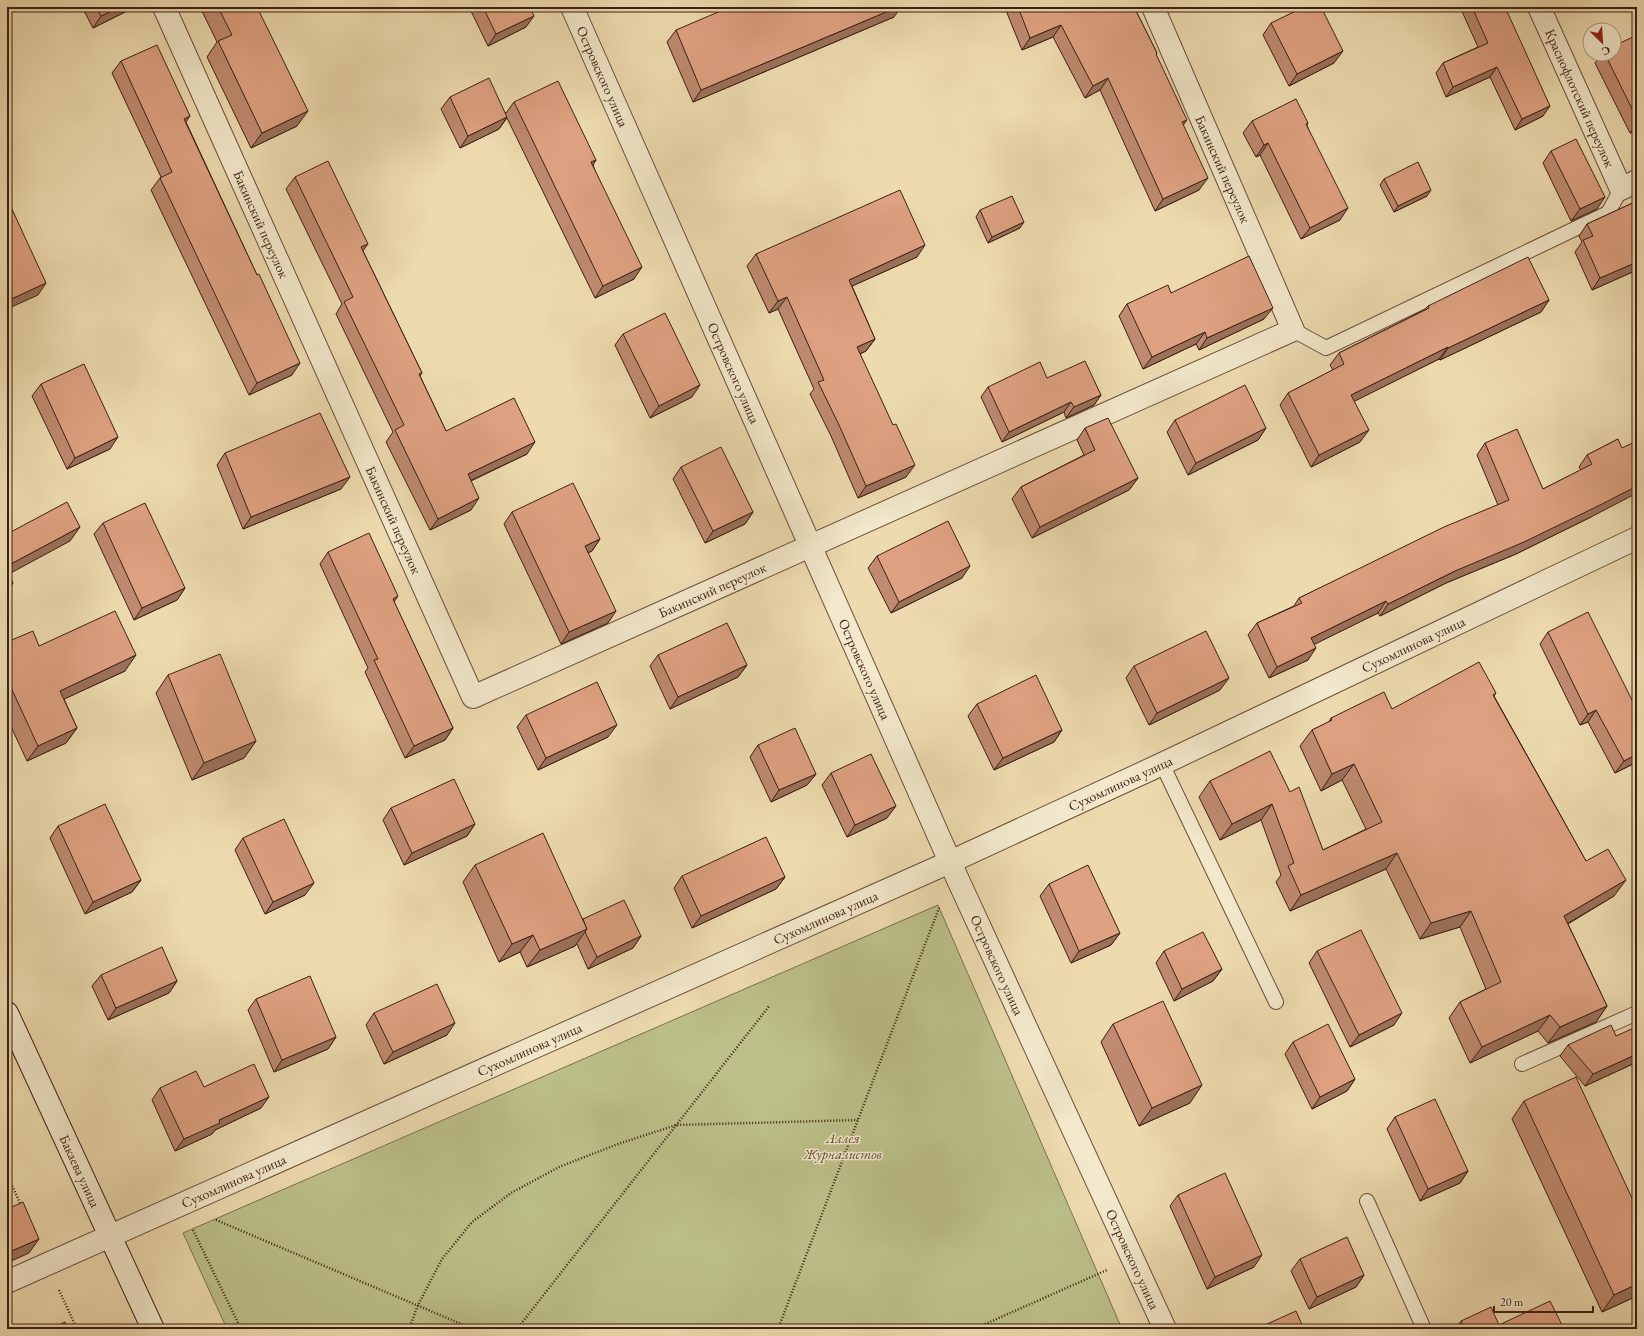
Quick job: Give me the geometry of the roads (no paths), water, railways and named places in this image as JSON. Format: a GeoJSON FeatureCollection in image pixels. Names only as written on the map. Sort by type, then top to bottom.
{"type":"FeatureCollection","features":[{"type":"Feature","properties":{"kind":"street","name":"Бакинский переулок"},"geometry":{"type":"LineString","coordinates":[[164,7],[473,697],[810,547]]}},
{"type":"Feature","properties":{"kind":"street","name":"Островского улица"},"geometry":{"type":"LineString","coordinates":[[572,7],[952,866],[1165,1329]]}},
{"type":"Feature","properties":{"kind":"street","name":"Бакинский переулок"},"geometry":{"type":"LineString","coordinates":[[1153,7],[1294,330]]}},
{"type":"Feature","properties":{"kind":"street","name":"Краснофлотский переулок"},"geometry":{"type":"LineString","coordinates":[[1539,7],[1629,185]]}},
{"type":"Feature","properties":{"kind":"street"},"geometry":{"type":"LineString","coordinates":[[810,547],[1294,330]]}},
{"type":"Feature","properties":{"kind":"street","name":"Сухомлинова улица"},"geometry":{"type":"LineString","coordinates":[[7,1282],[952,866],[1162,764],[1637,538]]}},
{"type":"Feature","properties":{"kind":"street","name":"Бакаева улица"},"geometry":{"type":"LineString","coordinates":[[7,1013],[153,1329]]}},
{"type":"Feature","properties":{"kind":"lane"},"geometry":{"type":"LineString","coordinates":[[1294,330],[1326,348],[1608,213],[1629,185]]}},
{"type":"Feature","properties":{"kind":"lane"},"geometry":{"type":"LineString","coordinates":[[1162,764],[1276,1002]]}},
{"type":"Feature","properties":{"kind":"lane"},"geometry":{"type":"LineString","coordinates":[[1522,1064],[1637,1013]]}},
{"type":"Feature","properties":{"kind":"lane"},"geometry":{"type":"LineString","coordinates":[[1367,1201],[1424,1329]]}},
{"type":"Feature","properties":{"kind":"park label","name":"Аллея Журналистов"},"geometry":{"type":"Point","coordinates":[843,1146]}}]}
